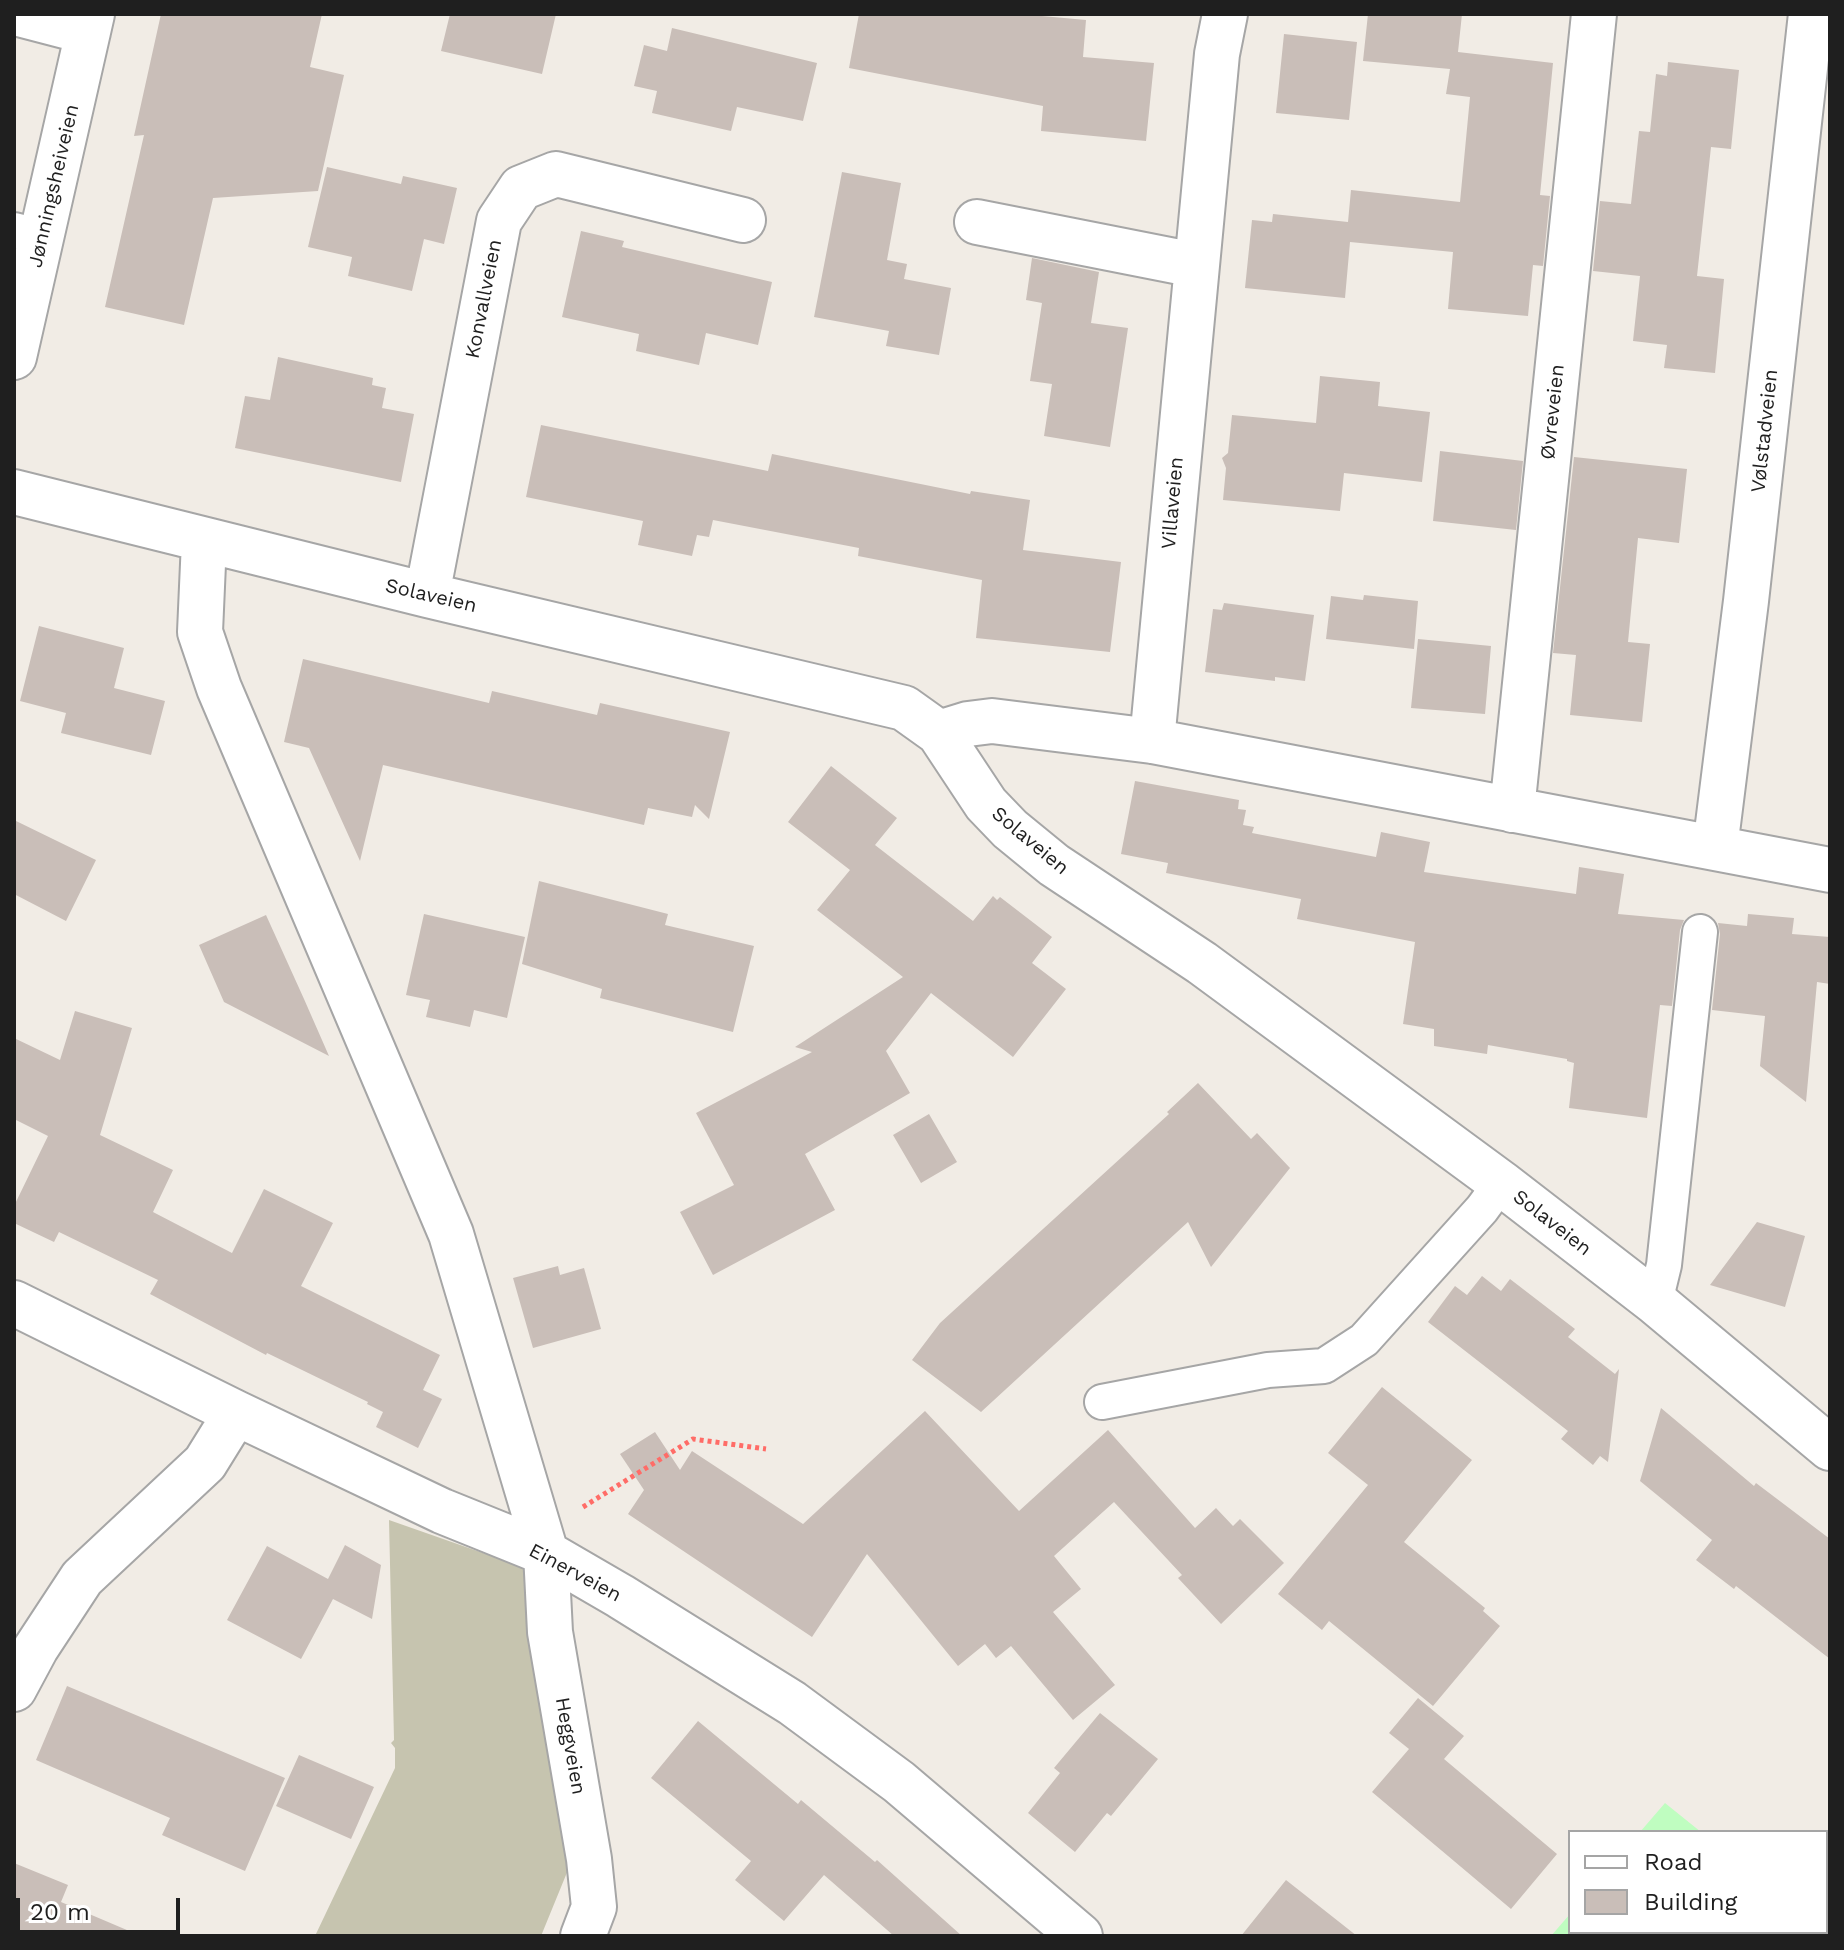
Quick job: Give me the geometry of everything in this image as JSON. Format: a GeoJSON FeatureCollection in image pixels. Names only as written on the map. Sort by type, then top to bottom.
{"type":"FeatureCollection","features":[{"type":"Feature","properties":{"kind":"street"},"geometry":{"type":"LineString","coordinates":[[19,14],[90,23]]}},
{"type":"Feature","properties":{"kind":"street","name":"Villaveien"},"geometry":{"type":"LineString","coordinates":[[1152,741],[1195,265],[1217,54],[1225,14]]}},
{"type":"Feature","properties":{"kind":"street","name":"Øvreveien"},"geometry":{"type":"LineString","coordinates":[[1512,810],[1594,14]]}},
{"type":"Feature","properties":{"kind":"street","name":"Vølstadveien"},"geometry":{"type":"LineString","coordinates":[[1715,848],[1746,601],[1811,14]]}},
{"type":"Feature","properties":{"kind":"street","name":"Jønningsheiveien"},"geometry":{"type":"LineString","coordinates":[[14,357],[28,234],[90,23]]}},
{"type":"Feature","properties":{"kind":"street","name":"Konvallveien"},"geometry":{"type":"LineString","coordinates":[[427,595],[499,221],[521,188],[556,174],[743,220]]}},
{"type":"Feature","properties":{"kind":"street"},"geometry":{"type":"LineString","coordinates":[[977,222],[1195,265]]}},
{"type":"Feature","properties":{"kind":"street","name":"Solaveien"},"geometry":{"type":"LineString","coordinates":[[14,492],[204,541],[904,708],[939,733],[986,804],[1010,829],[1054,865],[1202,963],[1501,1183],[1655,1302],[1830,1448]]}},
{"type":"Feature","properties":{"kind":"street","name":"Heggveien"},"geometry":{"type":"LineString","coordinates":[[204,541],[200,632],[209,660],[451,1234],[546,1553],[550,1632],[589,1859],[594,1907],[583,1936]]}},
{"type":"Feature","properties":{"kind":"street"},"geometry":{"type":"LineString","coordinates":[[939,733],[992,721],[1152,741],[1830,870]]}},
{"type":"Feature","properties":{"kind":"street","name":"Einerveien"},"geometry":{"type":"LineString","coordinates":[[14,1303],[442,1511],[546,1553],[792,1703],[899,1782],[1080,1936]]}},
{"type":"Feature","properties":{"kind":"street"},"geometry":{"type":"LineString","coordinates":[[14,1689],[36,1648],[82,1578],[205,1463],[236,1413]]}},
{"type":"Feature","properties":{"kind":"lane"},"geometry":{"type":"LineString","coordinates":[[1655,1302],[1664,1265],[1700,932]]}},
{"type":"Feature","properties":{"kind":"lane"},"geometry":{"type":"LineString","coordinates":[[1102,1402],[1268,1370],[1324,1366],[1364,1340],[1482,1209],[1501,1183]]}},
{"type":"Feature","properties":{"kind":"path"},"geometry":{"type":"LineString","coordinates":[[546,1553],[562,1520],[693,1439],[766,1449]]}},
{"type":"Feature","properties":{"kind":"shaded area"},"geometry":{"type":"Polygon","coordinates":[[[389,1520],[540,1573],[568,1870],[541,1936],[315,1936],[395,1768],[395,1748],[391,1743],[394,1740],[389,1520]]]}},
{"type":"Feature","properties":{"kind":"green space"},"geometry":{"type":"Polygon","coordinates":[[[1665,1803],[1699,1830],[1642,1830],[1665,1803]]]}},
{"type":"Feature","properties":{"kind":"green space"},"geometry":{"type":"Polygon","coordinates":[[[1568,1916],[1568,1934],[1804,1934],[1803,1936],[1551,1936],[1568,1916]]]}},
{"type":"Feature","properties":{"kind":"building"},"geometry":{"type":"Polygon","coordinates":[[[161,14],[322,14],[310,67],[344,75],[318,191],[213,198],[184,325],[105,307],[144,135],[134,136],[161,14]]]}},
{"type":"Feature","properties":{"kind":"building"},"geometry":{"type":"Polygon","coordinates":[[[450,14],[556,14],[542,74],[441,51],[450,14]]]}},
{"type":"Feature","properties":{"kind":"building"},"geometry":{"type":"Polygon","coordinates":[[[859,14],[1020,14],[1086,20],[1083,57],[1154,63],[1146,141],[1041,131],[1043,106],[849,68],[859,14]]]}},
{"type":"Feature","properties":{"kind":"building"},"geometry":{"type":"Polygon","coordinates":[[[1368,14],[1462,14],[1458,52],[1553,63],[1540,195],[1550,196],[1543,266],[1533,265],[1528,316],[1448,309],[1453,252],[1350,242],[1345,298],[1245,288],[1252,220],[1272,222],[1273,214],[1348,222],[1351,190],[1460,202],[1470,97],[1446,94],[1450,69],[1363,61],[1368,14]]]}},
{"type":"Feature","properties":{"kind":"building"},"geometry":{"type":"Polygon","coordinates":[[[672,28],[817,63],[803,121],[737,107],[731,131],[652,113],[657,91],[634,86],[644,45],[667,51],[672,28]]]}},
{"type":"Feature","properties":{"kind":"building"},"geometry":{"type":"Polygon","coordinates":[[[1284,34],[1357,42],[1349,120],[1276,113],[1284,34]]]}},
{"type":"Feature","properties":{"kind":"building"},"geometry":{"type":"Polygon","coordinates":[[[1668,62],[1739,70],[1731,149],[1711,147],[1697,276],[1724,279],[1715,373],[1664,368],[1667,345],[1633,341],[1640,276],[1593,271],[1600,201],[1631,204],[1639,131],[1650,132],[1656,74],[1667,76],[1668,62]]]}},
{"type":"Feature","properties":{"kind":"building"},"geometry":{"type":"Polygon","coordinates":[[[327,167],[401,184],[403,176],[457,188],[444,244],[424,239],[412,291],[348,276],[352,257],[308,247],[327,167]]]}},
{"type":"Feature","properties":{"kind":"building"},"geometry":{"type":"Polygon","coordinates":[[[842,172],[901,183],[887,260],[907,264],[904,279],[951,288],[939,355],[886,346],[889,331],[814,317],[842,172]]]}},
{"type":"Feature","properties":{"kind":"building"},"geometry":{"type":"Polygon","coordinates":[[[581,231],[624,241],[622,247],[772,282],[758,345],[706,333],[699,365],[636,351],[639,334],[562,317],[581,231]]]}},
{"type":"Feature","properties":{"kind":"building"},"geometry":{"type":"Polygon","coordinates":[[[1032,258],[1099,272],[1091,323],[1128,328],[1110,447],[1044,436],[1052,384],[1030,381],[1042,303],[1026,300],[1032,258]]]}},
{"type":"Feature","properties":{"kind":"building"},"geometry":{"type":"Polygon","coordinates":[[[278,357],[373,378],[372,385],[386,388],[382,408],[414,414],[401,482],[235,448],[245,396],[270,400],[278,357]]]}},
{"type":"Feature","properties":{"kind":"building"},"geometry":{"type":"Polygon","coordinates":[[[1320,376],[1380,382],[1378,406],[1430,412],[1422,482],[1344,473],[1340,511],[1223,500],[1226,468],[1222,458],[1228,453],[1232,415],[1316,423],[1320,376]]]}},
{"type":"Feature","properties":{"kind":"building"},"geometry":{"type":"Polygon","coordinates":[[[541,425],[768,471],[772,454],[970,494],[971,491],[1030,500],[1023,550],[1121,562],[1110,652],[976,638],[982,580],[858,556],[859,548],[713,520],[709,537],[697,535],[692,556],[638,545],[643,521],[526,497],[541,425]]]}},
{"type":"Feature","properties":{"kind":"building"},"geometry":{"type":"Polygon","coordinates":[[[1440,451],[1523,461],[1516,530],[1433,521],[1440,451]]]}},
{"type":"Feature","properties":{"kind":"building"},"geometry":{"type":"Polygon","coordinates":[[[1574,457],[1687,469],[1679,543],[1638,538],[1628,642],[1650,644],[1642,722],[1570,715],[1576,655],[1553,653],[1574,457]]]}},
{"type":"Feature","properties":{"kind":"building"},"geometry":{"type":"Polygon","coordinates":[[[1364,595],[1418,601],[1414,649],[1326,639],[1331,596],[1363,600],[1364,595]]]}},
{"type":"Feature","properties":{"kind":"building"},"geometry":{"type":"Polygon","coordinates":[[[1224,603],[1314,615],[1305,681],[1275,677],[1275,681],[1205,672],[1213,609],[1222,610],[1224,603]]]}},
{"type":"Feature","properties":{"kind":"building"},"geometry":{"type":"Polygon","coordinates":[[[39,626],[124,648],[114,688],[165,701],[151,755],[61,733],[66,713],[20,701],[39,626]]]}},
{"type":"Feature","properties":{"kind":"building"},"geometry":{"type":"Polygon","coordinates":[[[1418,639],[1491,646],[1485,714],[1411,708],[1418,639]]]}},
{"type":"Feature","properties":{"kind":"building"},"geometry":{"type":"Polygon","coordinates":[[[303,659],[489,703],[492,691],[597,715],[600,703],[730,732],[709,819],[695,805],[692,817],[648,808],[644,825],[383,765],[360,861],[309,748],[284,742],[303,659]]]}},
{"type":"Feature","properties":{"kind":"building"},"geometry":{"type":"Polygon","coordinates":[[[831,766],[897,818],[875,845],[973,921],[993,896],[997,900],[1000,897],[1052,937],[1032,963],[1066,989],[1013,1057],[931,993],[886,1051],[910,1093],[805,1154],[835,1210],[713,1275],[680,1212],[734,1185],[696,1113],[812,1052],[795,1047],[903,977],[817,910],[850,870],[788,822],[831,766]]]}},
{"type":"Feature","properties":{"kind":"building"},"geometry":{"type":"Polygon","coordinates":[[[1135,781],[1239,800],[1238,809],[1246,810],[1243,825],[1254,827],[1252,833],[1376,857],[1381,832],[1430,842],[1424,872],[1576,894],[1579,867],[1624,874],[1618,914],[1684,920],[1680,930],[1672,1006],[1660,1005],[1647,1118],[1569,1108],[1574,1063],[1567,1059],[1488,1045],[1487,1054],[1434,1046],[1434,1029],[1403,1024],[1415,942],[1297,919],[1301,899],[1166,873],[1168,863],[1121,854],[1135,781]]]}},
{"type":"Feature","properties":{"kind":"building"},"geometry":{"type":"Polygon","coordinates":[[[14,820],[96,860],[66,921],[14,894],[14,820]]]}},
{"type":"Feature","properties":{"kind":"building"},"geometry":{"type":"Polygon","coordinates":[[[539,881],[668,914],[665,925],[754,946],[733,1032],[600,998],[602,989],[522,964],[539,881]]]}},
{"type":"Feature","properties":{"kind":"building"},"geometry":{"type":"Polygon","coordinates":[[[424,914],[525,937],[507,1018],[474,1010],[470,1027],[426,1017],[430,1000],[406,995],[424,914]]]}},
{"type":"Feature","properties":{"kind":"building"},"geometry":{"type":"Polygon","coordinates":[[[1748,914],[1794,918],[1792,934],[1830,937],[1830,984],[1817,982],[1806,1102],[1760,1066],[1765,1016],[1712,1010],[1720,934],[1718,923],[1747,926],[1748,914]]]}},
{"type":"Feature","properties":{"kind":"building"},"geometry":{"type":"Polygon","coordinates":[[[266,915],[329,1056],[224,1002],[199,945],[266,915]]]}},
{"type":"Feature","properties":{"kind":"building"},"geometry":{"type":"Polygon","coordinates":[[[75,1011],[132,1028],[100,1135],[173,1170],[153,1212],[232,1253],[264,1189],[333,1223],[301,1286],[440,1355],[423,1390],[442,1399],[418,1448],[376,1427],[383,1412],[368,1402],[266,1355],[150,1294],[158,1280],[59,1232],[54,1242],[14,1223],[14,1206],[48,1136],[14,1119],[14,1038],[60,1060],[75,1011]]]}},
{"type":"Feature","properties":{"kind":"building"},"geometry":{"type":"Polygon","coordinates":[[[1198,1083],[1251,1139],[1257,1133],[1290,1168],[1211,1267],[1188,1222],[981,1412],[912,1360],[940,1323],[1169,1114],[1167,1112],[1198,1083]]]}},
{"type":"Feature","properties":{"kind":"building"},"geometry":{"type":"Polygon","coordinates":[[[929,1114],[957,1162],[921,1183],[893,1135],[929,1114]]]}},
{"type":"Feature","properties":{"kind":"building"},"geometry":{"type":"Polygon","coordinates":[[[1757,1222],[1805,1236],[1785,1307],[1710,1285],[1757,1222]]]}},
{"type":"Feature","properties":{"kind":"building"},"geometry":{"type":"Polygon","coordinates":[[[558,1266],[560,1275],[584,1268],[601,1329],[533,1348],[513,1278],[558,1266]]]}},
{"type":"Feature","properties":{"kind":"building"},"geometry":{"type":"Polygon","coordinates":[[[1482,1276],[1501,1291],[1510,1279],[1575,1329],[1568,1337],[1615,1374],[1619,1369],[1608,1462],[1600,1456],[1593,1465],[1561,1439],[1568,1431],[1428,1322],[1455,1286],[1467,1295],[1482,1276]]]}},
{"type":"Feature","properties":{"kind":"building"},"geometry":{"type":"Polygon","coordinates":[[[1382,1387],[1472,1460],[1404,1542],[1485,1608],[1483,1611],[1500,1626],[1433,1706],[1329,1621],[1322,1630],[1278,1594],[1368,1485],[1328,1453],[1382,1387]]]}},
{"type":"Feature","properties":{"kind":"building"},"geometry":{"type":"Polygon","coordinates":[[[1661,1408],[1754,1486],[1756,1483],[1830,1539],[1830,1659],[1736,1586],[1734,1589],[1696,1560],[1712,1540],[1640,1481],[1661,1408]]]}},
{"type":"Feature","properties":{"kind":"building"},"geometry":{"type":"Polygon","coordinates":[[[925,1411],[1019,1511],[1108,1430],[1195,1528],[1216,1508],[1233,1526],[1240,1519],[1284,1563],[1221,1624],[1178,1578],[1182,1575],[1114,1502],[1054,1556],[1081,1589],[1053,1612],[1115,1685],[1073,1720],[1011,1646],[996,1658],[985,1644],[958,1666],[867,1554],[812,1637],[628,1514],[644,1490],[620,1454],[655,1432],[680,1470],[692,1451],[803,1524],[925,1411]]]}},
{"type":"Feature","properties":{"kind":"building"},"geometry":{"type":"Polygon","coordinates":[[[345,1545],[381,1565],[372,1619],[333,1599],[301,1659],[227,1620],[267,1546],[328,1579],[345,1545]]]}},
{"type":"Feature","properties":{"kind":"building"},"geometry":{"type":"Polygon","coordinates":[[[67,1686],[285,1778],[245,1871],[162,1835],[170,1818],[36,1760],[67,1686]]]}},
{"type":"Feature","properties":{"kind":"building"},"geometry":{"type":"Polygon","coordinates":[[[1418,1698],[1464,1736],[1444,1759],[1557,1854],[1511,1909],[1372,1792],[1409,1749],[1389,1733],[1418,1698]]]}},
{"type":"Feature","properties":{"kind":"building"},"geometry":{"type":"Polygon","coordinates":[[[1100,1713],[1158,1759],[1111,1816],[1107,1813],[1075,1852],[1028,1813],[1060,1773],[1054,1768],[1100,1713]]]}},
{"type":"Feature","properties":{"kind":"building"},"geometry":{"type":"Polygon","coordinates":[[[698,1721],[798,1804],[801,1800],[875,1862],[877,1860],[962,1936],[894,1936],[824,1875],[784,1921],[735,1880],[751,1861],[651,1778],[698,1721]]]}},
{"type":"Feature","properties":{"kind":"building"},"geometry":{"type":"Polygon","coordinates":[[[299,1755],[374,1787],[351,1839],[276,1806],[299,1755]]]}},
{"type":"Feature","properties":{"kind":"building"},"geometry":{"type":"Polygon","coordinates":[[[14,1863],[68,1885],[61,1902],[141,1936],[14,1936],[14,1863]]]}},
{"type":"Feature","properties":{"kind":"building"},"geometry":{"type":"Polygon","coordinates":[[[1286,1880],[1357,1936],[1241,1936],[1286,1880]]]}}]}
